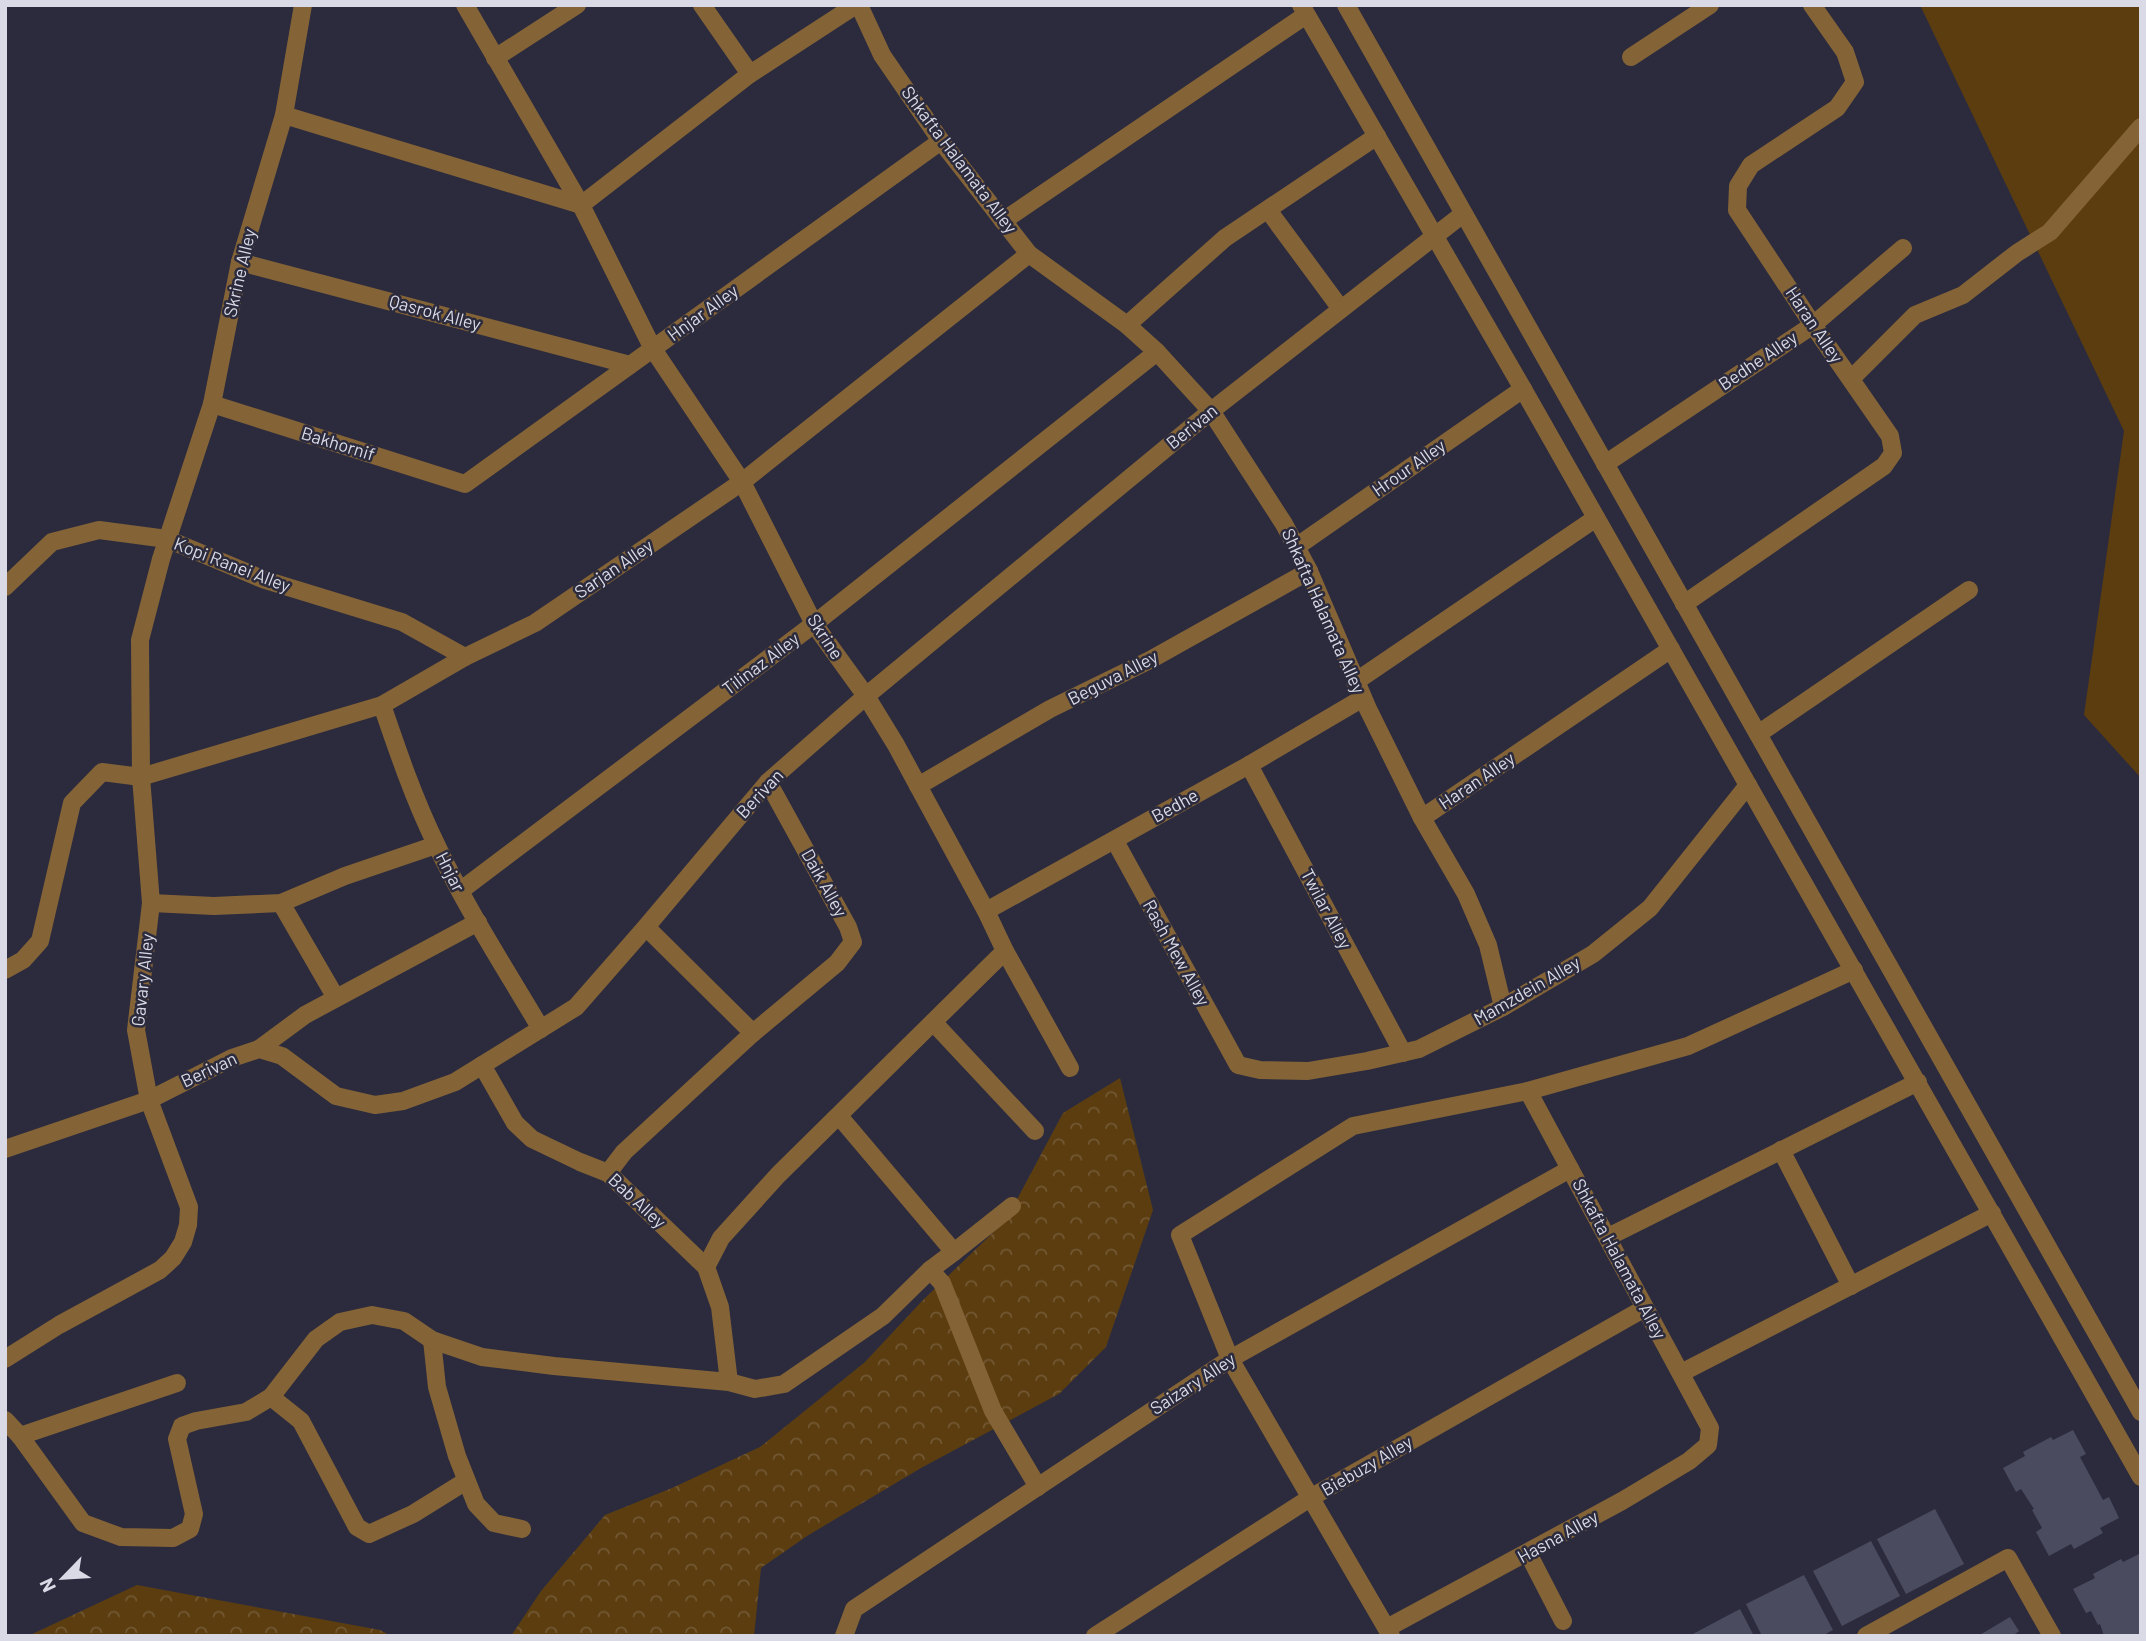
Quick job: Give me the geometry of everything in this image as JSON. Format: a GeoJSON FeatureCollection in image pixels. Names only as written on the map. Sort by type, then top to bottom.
{"type":"FeatureCollection","features":[{"type":"Feature","properties":{"kind":"street","name":"Skrine Alley"},"geometry":{"type":"LineString","coordinates":[[167,539],[212,404],[240,262],[284,114],[303,5]]}},
{"type":"Feature","properties":{"kind":"street","name":"Skrine"},"geometry":{"type":"LineString","coordinates":[[465,5],[580,205],[653,349],[743,482],[814,624],[866,696],[918,786],[1070,1068]]}},
{"type":"Feature","properties":{"kind":"street"},"geometry":{"type":"LineString","coordinates":[[495,58],[577,5]]}},
{"type":"Feature","properties":{"kind":"street"},"geometry":{"type":"LineString","coordinates":[[702,5],[750,74]]}},
{"type":"Feature","properties":{"kind":"street"},"geometry":{"type":"LineString","coordinates":[[284,114],[580,205],[750,74],[857,5]]}},
{"type":"Feature","properties":{"kind":"street","name":"Shkafta Halamata Alley"},"geometry":{"type":"LineString","coordinates":[[857,5],[882,55],[941,141],[1029,254],[1127,325],[1157,352],[1211,411],[1284,524],[1308,570],[1359,690],[1422,818],[1466,894],[1488,945],[1503,1007]]}},
{"type":"Feature","properties":{"kind":"street"},"geometry":{"type":"LineString","coordinates":[[1346,5],[2141,1412]]}},
{"type":"Feature","properties":{"kind":"street"},"geometry":{"type":"LineString","coordinates":[[1631,57],[1710,5]]}},
{"type":"Feature","properties":{"kind":"street","name":"Haran Alley"},"geometry":{"type":"LineString","coordinates":[[1684,604],[1884,466],[1892,453],[1891,436],[1812,325],[1737,210],[1738,186],[1751,165],[1837,108],[1855,82],[1845,52],[1812,5]]}},
{"type":"Feature","properties":{"kind":"street"},"geometry":{"type":"LineString","coordinates":[[1003,221],[1303,10],[1523,389],[2141,1477]]}},
{"type":"Feature","properties":{"kind":"street"},"geometry":{"type":"LineString","coordinates":[[1851,379],[1916,315],[1963,295],[2017,253],[2050,232],[2141,127]]}},
{"type":"Feature","properties":{"kind":"street"},"geometry":{"type":"LineString","coordinates":[[1127,325],[1225,238],[1377,136]]}},
{"type":"Feature","properties":{"kind":"street","name":"Hnjar Alley"},"geometry":{"type":"LineString","coordinates":[[465,484],[941,141]]}},
{"type":"Feature","properties":{"kind":"street"},"geometry":{"type":"LineString","coordinates":[[1268,210],[1341,309]]}},
{"type":"Feature","properties":{"kind":"street","name":"Berivan"},"geometry":{"type":"LineString","coordinates":[[5,1149],[149,1100],[232,1058],[259,1049],[282,1056],[335,1096],[375,1105],[403,1101],[455,1082],[576,1007],[768,782],[866,696],[1211,411],[1464,214]]}},
{"type":"Feature","properties":{"kind":"street","name":"Bedhe Alley"},"geometry":{"type":"LineString","coordinates":[[1605,464],[1812,325],[1903,248]]}},
{"type":"Feature","properties":{"kind":"street","name":"Sarjan Alley"},"geometry":{"type":"LineString","coordinates":[[141,777],[382,705],[465,657],[535,623],[743,482],[1029,254]]}},
{"type":"Feature","properties":{"kind":"street","name":"Qasrok Alley"},"geometry":{"type":"LineString","coordinates":[[240,262],[630,365]]}},
{"type":"Feature","properties":{"kind":"street","name":"Tilinaz Alley"},"geometry":{"type":"LineString","coordinates":[[460,891],[814,624],[1157,352]]}},
{"type":"Feature","properties":{"kind":"street","name":"Hrour Alley"},"geometry":{"type":"LineString","coordinates":[[1296,547],[1523,389]]}},
{"type":"Feature","properties":{"kind":"street","name":"Bakhornif"},"geometry":{"type":"LineString","coordinates":[[212,404],[465,484]]}},
{"type":"Feature","properties":{"kind":"street"},"geometry":{"type":"LineString","coordinates":[[1359,690],[1596,518]]}},
{"type":"Feature","properties":{"kind":"street","name":"Kopi Ranei Alley"},"geometry":{"type":"LineString","coordinates":[[5,587],[52,542],[99,530],[167,539],[264,580],[402,622],[465,657]]}},
{"type":"Feature","properties":{"kind":"street","name":"Gavary Alley"},"geometry":{"type":"LineString","coordinates":[[5,1359],[59,1325],[160,1270],[173,1258],[183,1242],[188,1225],[189,1207],[149,1100],[136,1030],[151,903],[141,777],[140,640],[167,539]]}},
{"type":"Feature","properties":{"kind":"street","name":"Beguva Alley"},"geometry":{"type":"LineString","coordinates":[[918,786],[1050,709],[1150,660],[1308,570]]}},
{"type":"Feature","properties":{"kind":"street"},"geometry":{"type":"LineString","coordinates":[[1758,734],[1969,590]]}},
{"type":"Feature","properties":{"kind":"street","name":"Haran Alley"},"geometry":{"type":"LineString","coordinates":[[1422,818],[1671,649]]}},
{"type":"Feature","properties":{"kind":"street","name":"Bedhe"},"geometry":{"type":"LineString","coordinates":[[986,912],[1249,765],[1359,690]]}},
{"type":"Feature","properties":{"kind":"street","name":"Hnjar"},"geometry":{"type":"LineString","coordinates":[[382,705],[408,782],[436,845],[541,1029]]}},
{"type":"Feature","properties":{"kind":"street","name":"Twilar Alley"},"geometry":{"type":"LineString","coordinates":[[1249,765],[1403,1053]]}},
{"type":"Feature","properties":{"kind":"street"},"geometry":{"type":"LineString","coordinates":[[5,970],[23,960],[40,941],[72,803],[102,772],[141,777]]}},
{"type":"Feature","properties":{"kind":"street","name":"Daik Alley"},"geometry":{"type":"LineString","coordinates":[[608,1172],[624,1152],[753,1033],[836,962],[853,942],[848,927],[768,782]]}},
{"type":"Feature","properties":{"kind":"street","name":"Mamzdein Alley"},"geometry":{"type":"LineString","coordinates":[[1238,1066],[1260,1070],[1308,1071],[1403,1053],[1419,1049],[1503,1007],[1593,954],[1650,908],[1748,785]]}},
{"type":"Feature","properties":{"kind":"street","name":"Rash Mew Alley"},"geometry":{"type":"LineString","coordinates":[[1115,841],[1238,1066]]}},
{"type":"Feature","properties":{"kind":"street"},"geometry":{"type":"LineString","coordinates":[[151,903],[214,906],[281,903],[345,876],[436,845]]}},
{"type":"Feature","properties":{"kind":"street"},"geometry":{"type":"LineString","coordinates":[[281,903],[336,998]]}},
{"type":"Feature","properties":{"kind":"street"},"geometry":{"type":"LineString","coordinates":[[259,1049],[305,1014],[478,922]]}},
{"type":"Feature","properties":{"kind":"street"},"geometry":{"type":"LineString","coordinates":[[646,927],[753,1033]]}},
{"type":"Feature","properties":{"kind":"street"},"geometry":{"type":"LineString","coordinates":[[706,1267],[721,1238],[778,1175],[1005,951]]}},
{"type":"Feature","properties":{"kind":"street"},"geometry":{"type":"LineString","coordinates":[[1389,1632],[1230,1359],[1180,1235],[1353,1126],[1528,1091],[1688,1046],[1854,970]]}},
{"type":"Feature","properties":{"kind":"street"},"geometry":{"type":"LineString","coordinates":[[934,1023],[1035,1131]]}},
{"type":"Feature","properties":{"kind":"street","name":"Bab Alley"},"geometry":{"type":"LineString","coordinates":[[482,1065],[514,1123],[532,1139],[608,1172],[706,1267],[720,1307],[729,1382]]}},
{"type":"Feature","properties":{"kind":"street"},"geometry":{"type":"LineString","coordinates":[[1608,1237],[1918,1082]]}},
{"type":"Feature","properties":{"kind":"street","name":"Shkafta Halamata Alley"},"geometry":{"type":"LineString","coordinates":[[1528,1091],[1710,1429]]}},
{"type":"Feature","properties":{"kind":"street"},"geometry":{"type":"LineString","coordinates":[[839,1116],[954,1252]]}},
{"type":"Feature","properties":{"kind":"street"},"geometry":{"type":"LineString","coordinates":[[1781,1150],[1851,1286]]}},
{"type":"Feature","properties":{"kind":"street","name":"Saizary Alley"},"geometry":{"type":"LineString","coordinates":[[845,1636],[854,1609],[1230,1359],[1570,1168]]}},
{"type":"Feature","properties":{"kind":"street"},"geometry":{"type":"LineString","coordinates":[[5,1420],[20,1436],[83,1523],[121,1537],[173,1538],[190,1529],[194,1514],[177,1438],[182,1426],[246,1412],[271,1397],[316,1339],[340,1322],[372,1315],[404,1321],[432,1340],[482,1357],[729,1382],[755,1389],[785,1384],[883,1316],[930,1270],[1012,1206]]}},
{"type":"Feature","properties":{"kind":"street"},"geometry":{"type":"LineString","coordinates":[[1681,1373],[1992,1213]]}},
{"type":"Feature","properties":{"kind":"street"},"geometry":{"type":"LineString","coordinates":[[930,1270],[942,1283],[993,1411],[1038,1487]]}},
{"type":"Feature","properties":{"kind":"street","name":"Biebuzy Alley"},"geometry":{"type":"LineString","coordinates":[[1095,1636],[1310,1498],[1645,1308]]}},
{"type":"Feature","properties":{"kind":"street"},"geometry":{"type":"LineString","coordinates":[[432,1340],[437,1387],[457,1456],[476,1504],[494,1523],[522,1529]]}},
{"type":"Feature","properties":{"kind":"street"},"geometry":{"type":"LineString","coordinates":[[20,1436],[177,1383]]}},
{"type":"Feature","properties":{"kind":"street"},"geometry":{"type":"LineString","coordinates":[[271,1397],[301,1421],[357,1527],[369,1534],[413,1514],[466,1481]]}},
{"type":"Feature","properties":{"kind":"street","name":"Hasna Alley"},"geometry":{"type":"LineString","coordinates":[[1389,1632],[1689,1461],[1708,1445],[1710,1429]]}},
{"type":"Feature","properties":{"kind":"street"},"geometry":{"type":"LineString","coordinates":[[1528,1553],[1563,1620]]}},
{"type":"Feature","properties":{"kind":"street"},"geometry":{"type":"LineString","coordinates":[[1871,1634],[2008,1558],[2052,1636]]}},
{"type":"Feature","properties":{"kind":"green space"},"geometry":{"type":"Polygon","coordinates":[[[1920,5],[2141,5],[2141,778],[2084,715],[2124,431],[1920,5]]]}},
{"type":"Feature","properties":{"kind":"green space"},"geometry":{"type":"Polygon","coordinates":[[[1120,1078],[1153,1210],[1106,1347],[1059,1394],[921,1468],[807,1536],[761,1568],[754,1636],[511,1636],[541,1591],[605,1515],[672,1488],[760,1447],[865,1362],[922,1301],[1006,1220],[1063,1113],[1120,1078]]]}},
{"type":"Feature","properties":{"kind":"green space"},"geometry":{"type":"Polygon","coordinates":[[[137,1585],[380,1630],[391,1636],[28,1636],[137,1585]]]}},
{"type":"Feature","properties":{"kind":"building"},"geometry":{"type":"Polygon","coordinates":[[[2073,1430],[2086,1454],[2080,1457],[2103,1500],[2109,1497],[2119,1518],[2100,1528],[2103,1533],[2074,1549],[2071,1544],[2049,1556],[2036,1532],[2042,1528],[2032,1510],[2034,1509],[2021,1489],[2016,1492],[2003,1468],[2025,1456],[2023,1452],[2051,1437],[2053,1440],[2073,1430]]]}},
{"type":"Feature","properties":{"kind":"building"},"geometry":{"type":"Polygon","coordinates":[[[1935,1509],[1964,1564],[1906,1594],[1877,1539],[1935,1509]]]}},
{"type":"Feature","properties":{"kind":"building"},"geometry":{"type":"Polygon","coordinates":[[[1871,1541],[1900,1596],[1842,1626],[1813,1571],[1871,1541]]]}},
{"type":"Feature","properties":{"kind":"building"},"geometry":{"type":"Polygon","coordinates":[[[2141,1553],[2141,1636],[2104,1636],[2100,1624],[2098,1625],[2091,1611],[2086,1613],[2073,1589],[2095,1578],[2093,1574],[2121,1559],[2123,1562],[2141,1553]]]}},
{"type":"Feature","properties":{"kind":"building"},"geometry":{"type":"Polygon","coordinates":[[[1804,1575],[1833,1630],[1822,1636],[1762,1636],[1746,1604],[1804,1575]]]}},
{"type":"Feature","properties":{"kind":"building"},"geometry":{"type":"Polygon","coordinates":[[[1740,1609],[1754,1636],[1689,1636],[1740,1609]]]}},
{"type":"Feature","properties":{"kind":"building"},"geometry":{"type":"Polygon","coordinates":[[[2010,1617],[2019,1631],[2016,1636],[1978,1636],[2010,1617]]]}}]}
